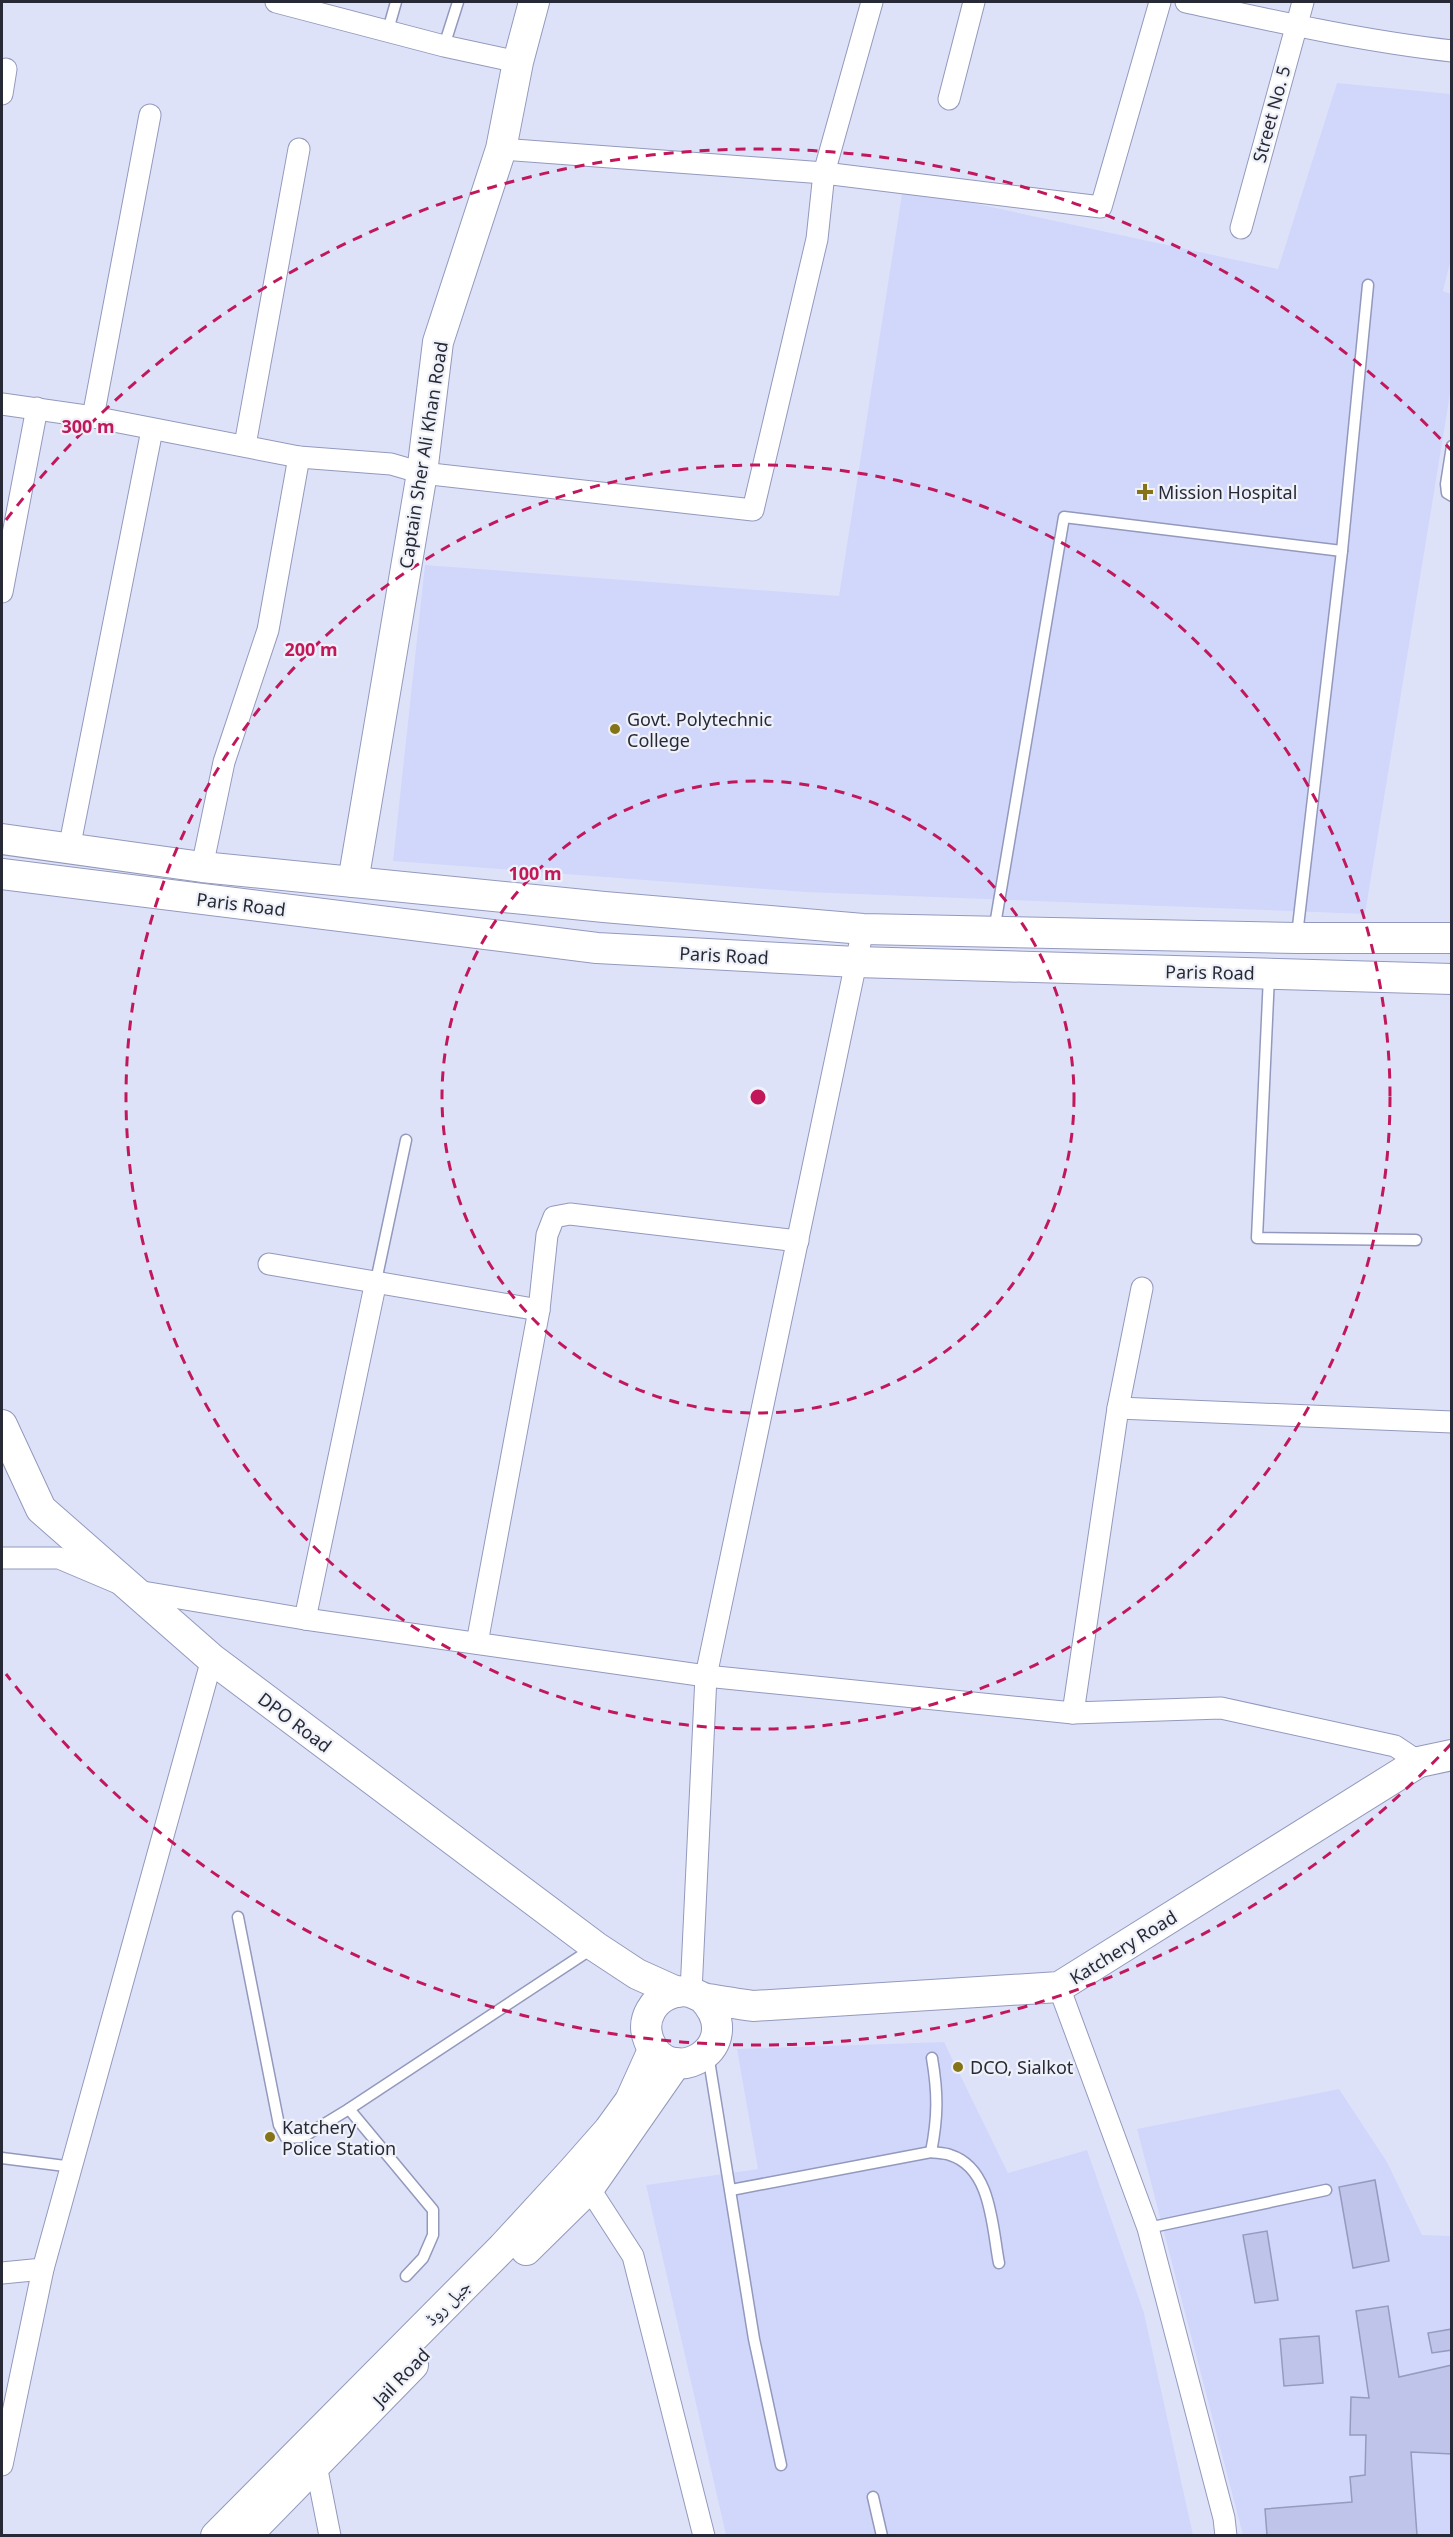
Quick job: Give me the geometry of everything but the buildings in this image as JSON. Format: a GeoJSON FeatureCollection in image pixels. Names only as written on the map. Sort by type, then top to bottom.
{"type":"FeatureCollection","features":[{"type":"Feature","properties":{"kind":"main road","name":"Captain Sher Ali Khan Road"},"geometry":{"type":"LineString","coordinates":[[353,882],[422,473],[438,342],[501,149],[518,62],[534,2]]}},
{"type":"Feature","properties":{"kind":"main road","name":"Paris Road"},"geometry":{"type":"LineString","coordinates":[[2,839],[202,867],[604,907],[862,929],[1297,938],[1452,938]]}},
{"type":"Feature","properties":{"kind":"main road","name":"Paris Road"},"geometry":{"type":"LineString","coordinates":[[2,874],[597,948],[856,962],[1452,979]]}},
{"type":"Feature","properties":{"kind":"main road"},"geometry":{"type":"LineString","coordinates":[[597,948],[604,907]]}},
{"type":"Feature","properties":{"kind":"main road","name":"DPO Road"},"geometry":{"type":"LineString","coordinates":[[2,1425],[41,1509],[212,1659],[596,1947],[637,1974],[697,2001]]}},
{"type":"Feature","properties":{"kind":"main road","name":"Katchery Road"},"geometry":{"type":"LineString","coordinates":[[697,2001],[753,2006],[1059,1987],[1419,1762],[1452,1755]]}},
{"type":"Feature","properties":{"kind":"main road"},"geometry":{"type":"LineString","coordinates":[[637,1974],[650,2012]]}},
{"type":"Feature","properties":{"kind":"main road"},"geometry":{"type":"LineString","coordinates":[[664,1996],[697,2001],[718,2032],[708,2053],[688,2064],[664,2056],[646,2027],[650,2012],[664,1996]]}},
{"type":"Feature","properties":{"kind":"main road","name":"Jail Road"},"geometry":{"type":"LineString","coordinates":[[313,2452],[589,2188],[622,2141],[664,2056]]}},
{"type":"Feature","properties":{"kind":"main road","name":"جیل روڈ"},"geometry":{"type":"LineString","coordinates":[[216,2535],[313,2452],[602,2138],[664,2056]]}},
{"type":"Feature","properties":{"kind":"main road"},"geometry":{"type":"LineString","coordinates":[[246,2535],[313,2452]]}},
{"type":"Feature","properties":{"kind":"street"},"geometry":{"type":"LineString","coordinates":[[276,2],[444,46],[518,62]]}},
{"type":"Feature","properties":{"kind":"street"},"geometry":{"type":"LineString","coordinates":[[2,404],[93,417],[299,457],[391,464],[422,473],[753,510],[817,239],[824,173],[872,2]]}},
{"type":"Feature","properties":{"kind":"street"},"geometry":{"type":"LineString","coordinates":[[949,99],[974,2]]}},
{"type":"Feature","properties":{"kind":"street"},"geometry":{"type":"LineString","coordinates":[[501,149],[824,173],[1101,207],[1160,2]]}},
{"type":"Feature","properties":{"kind":"street"},"geometry":{"type":"LineString","coordinates":[[1186,2],[1392,44],[1452,51]]}},
{"type":"Feature","properties":{"kind":"street","name":"Street No. 5"},"geometry":{"type":"LineString","coordinates":[[1241,228],[1303,2]]}},
{"type":"Feature","properties":{"kind":"street"},"geometry":{"type":"LineString","coordinates":[[2,93],[6,69]]}},
{"type":"Feature","properties":{"kind":"street"},"geometry":{"type":"LineString","coordinates":[[93,417],[150,115]]}},
{"type":"Feature","properties":{"kind":"street"},"geometry":{"type":"LineString","coordinates":[[245,445],[299,149]]}},
{"type":"Feature","properties":{"kind":"street"},"geometry":{"type":"LineString","coordinates":[[2,592],[7,544],[37,408]]}},
{"type":"Feature","properties":{"kind":"street"},"geometry":{"type":"LineString","coordinates":[[69,849],[152,430]]}},
{"type":"Feature","properties":{"kind":"street"},"geometry":{"type":"LineString","coordinates":[[202,867],[224,762],[268,630],[299,457]]}},
{"type":"Feature","properties":{"kind":"street"},"geometry":{"type":"LineString","coordinates":[[697,2001],[706,1676],[862,929]]}},
{"type":"Feature","properties":{"kind":"street"},"geometry":{"type":"LineString","coordinates":[[477,1643],[540,1310],[549,1226],[554,1217],[562,1214],[798,1241]]}},
{"type":"Feature","properties":{"kind":"street"},"geometry":{"type":"LineString","coordinates":[[269,1264],[540,1310]]}},
{"type":"Feature","properties":{"kind":"street"},"geometry":{"type":"LineString","coordinates":[[305,1619],[376,1281]]}},
{"type":"Feature","properties":{"kind":"street"},"geometry":{"type":"LineString","coordinates":[[1073,1713],[1118,1408],[1142,1288]]}},
{"type":"Feature","properties":{"kind":"street"},"geometry":{"type":"LineString","coordinates":[[1118,1408],[1452,1422]]}},
{"type":"Feature","properties":{"kind":"street"},"geometry":{"type":"LineString","coordinates":[[2,1558],[59,1558],[137,1591],[305,1619],[706,1676],[1073,1713],[1221,1708],[1395,1746],[1419,1762]]}},
{"type":"Feature","properties":{"kind":"street"},"geometry":{"type":"LineString","coordinates":[[2,2465],[5,2434],[43,2269],[212,1659]]}},
{"type":"Feature","properties":{"kind":"street"},"geometry":{"type":"LineString","coordinates":[[1059,1987],[1148,2228],[1224,2518],[1226,2535]]}},
{"type":"Feature","properties":{"kind":"street"},"geometry":{"type":"LineString","coordinates":[[589,2188],[633,2256],[704,2535]]}},
{"type":"Feature","properties":{"kind":"street"},"geometry":{"type":"LineString","coordinates":[[2,2273],[43,2269]]}},
{"type":"Feature","properties":{"kind":"street"},"geometry":{"type":"LineString","coordinates":[[313,2452],[330,2535]]}},
{"type":"Feature","properties":{"kind":"lane"},"geometry":{"type":"LineString","coordinates":[[388,30],[396,2]]}},
{"type":"Feature","properties":{"kind":"lane"},"geometry":{"type":"LineString","coordinates":[[444,46],[458,2]]}},
{"type":"Feature","properties":{"kind":"lane"},"geometry":{"type":"LineString","coordinates":[[1297,938],[1342,551],[1368,285]]}},
{"type":"Feature","properties":{"kind":"lane"},"geometry":{"type":"LineString","coordinates":[[1452,446],[1446,484],[1447,493],[1452,496]]}},
{"type":"Feature","properties":{"kind":"lane"},"geometry":{"type":"LineString","coordinates":[[994,931],[1064,517],[1342,551]]}},
{"type":"Feature","properties":{"kind":"lane"},"geometry":{"type":"LineString","coordinates":[[1269,973],[1257,1238],[1416,1239]]}},
{"type":"Feature","properties":{"kind":"lane"},"geometry":{"type":"LineString","coordinates":[[376,1281],[406,1140]]}},
{"type":"Feature","properties":{"kind":"lane"},"geometry":{"type":"LineString","coordinates":[[238,1917],[279,2125],[286,2138],[303,2137],[349,2109],[596,1947]]}},
{"type":"Feature","properties":{"kind":"lane"},"geometry":{"type":"LineString","coordinates":[[708,2053],[754,2339],[781,2466]]}},
{"type":"Feature","properties":{"kind":"lane"},"geometry":{"type":"LineString","coordinates":[[931,2152],[938,2114],[938,2095],[932,2058]]}},
{"type":"Feature","properties":{"kind":"lane"},"geometry":{"type":"LineString","coordinates":[[349,2109],[433,2210],[433,2235],[423,2258],[406,2276]]}},
{"type":"Feature","properties":{"kind":"lane"},"geometry":{"type":"LineString","coordinates":[[731,2190],[931,2152],[951,2155],[968,2165],[979,2179],[987,2196],[999,2263]]}},
{"type":"Feature","properties":{"kind":"lane"},"geometry":{"type":"LineString","coordinates":[[2,2158],[73,2167]]}},
{"type":"Feature","properties":{"kind":"lane"},"geometry":{"type":"LineString","coordinates":[[1148,2228],[1326,2190]]}},
{"type":"Feature","properties":{"kind":"lane"},"geometry":{"type":"LineString","coordinates":[[873,2497],[882,2535]]}},
{"type":"Feature","properties":{"kind":"shaded area","name":"Mission Hospital"},"geometry":{"type":"Polygon","coordinates":[[[1337,83],[1451,94],[1451,259],[1443,291],[1451,294],[1451,388],[1365,914],[805,892],[393,861],[425,565],[839,596],[903,188],[1278,269],[1337,83]]]}},
{"type":"Feature","properties":{"kind":"shaded area"},"geometry":{"type":"Polygon","coordinates":[[[944,2042],[1008,2173],[1087,2150],[1144,2313],[1193,2535],[726,2535],[646,2185],[758,2169],[737,2049],[944,2042]]]}},
{"type":"Feature","properties":{"kind":"shaded area"},"geometry":{"type":"Polygon","coordinates":[[[1339,2089],[1387,2162],[1422,2235],[1451,2236],[1451,2535],[1243,2535],[1137,2129],[1339,2089]]]}},
{"type":"Feature","properties":{"kind":"place","name":"Mission Hospital"},"geometry":{"type":"Point","coordinates":[1145,492]}},
{"type":"Feature","properties":{"kind":"place","name":"Govt. Polytechnic College"},"geometry":{"type":"Point","coordinates":[615,729]}},
{"type":"Feature","properties":{"kind":"place","name":"DCO, Sialkot"},"geometry":{"type":"Point","coordinates":[958,2067]}},
{"type":"Feature","properties":{"kind":"place","name":"Katchery Police Station"},"geometry":{"type":"Point","coordinates":[270,2137]}}]}
